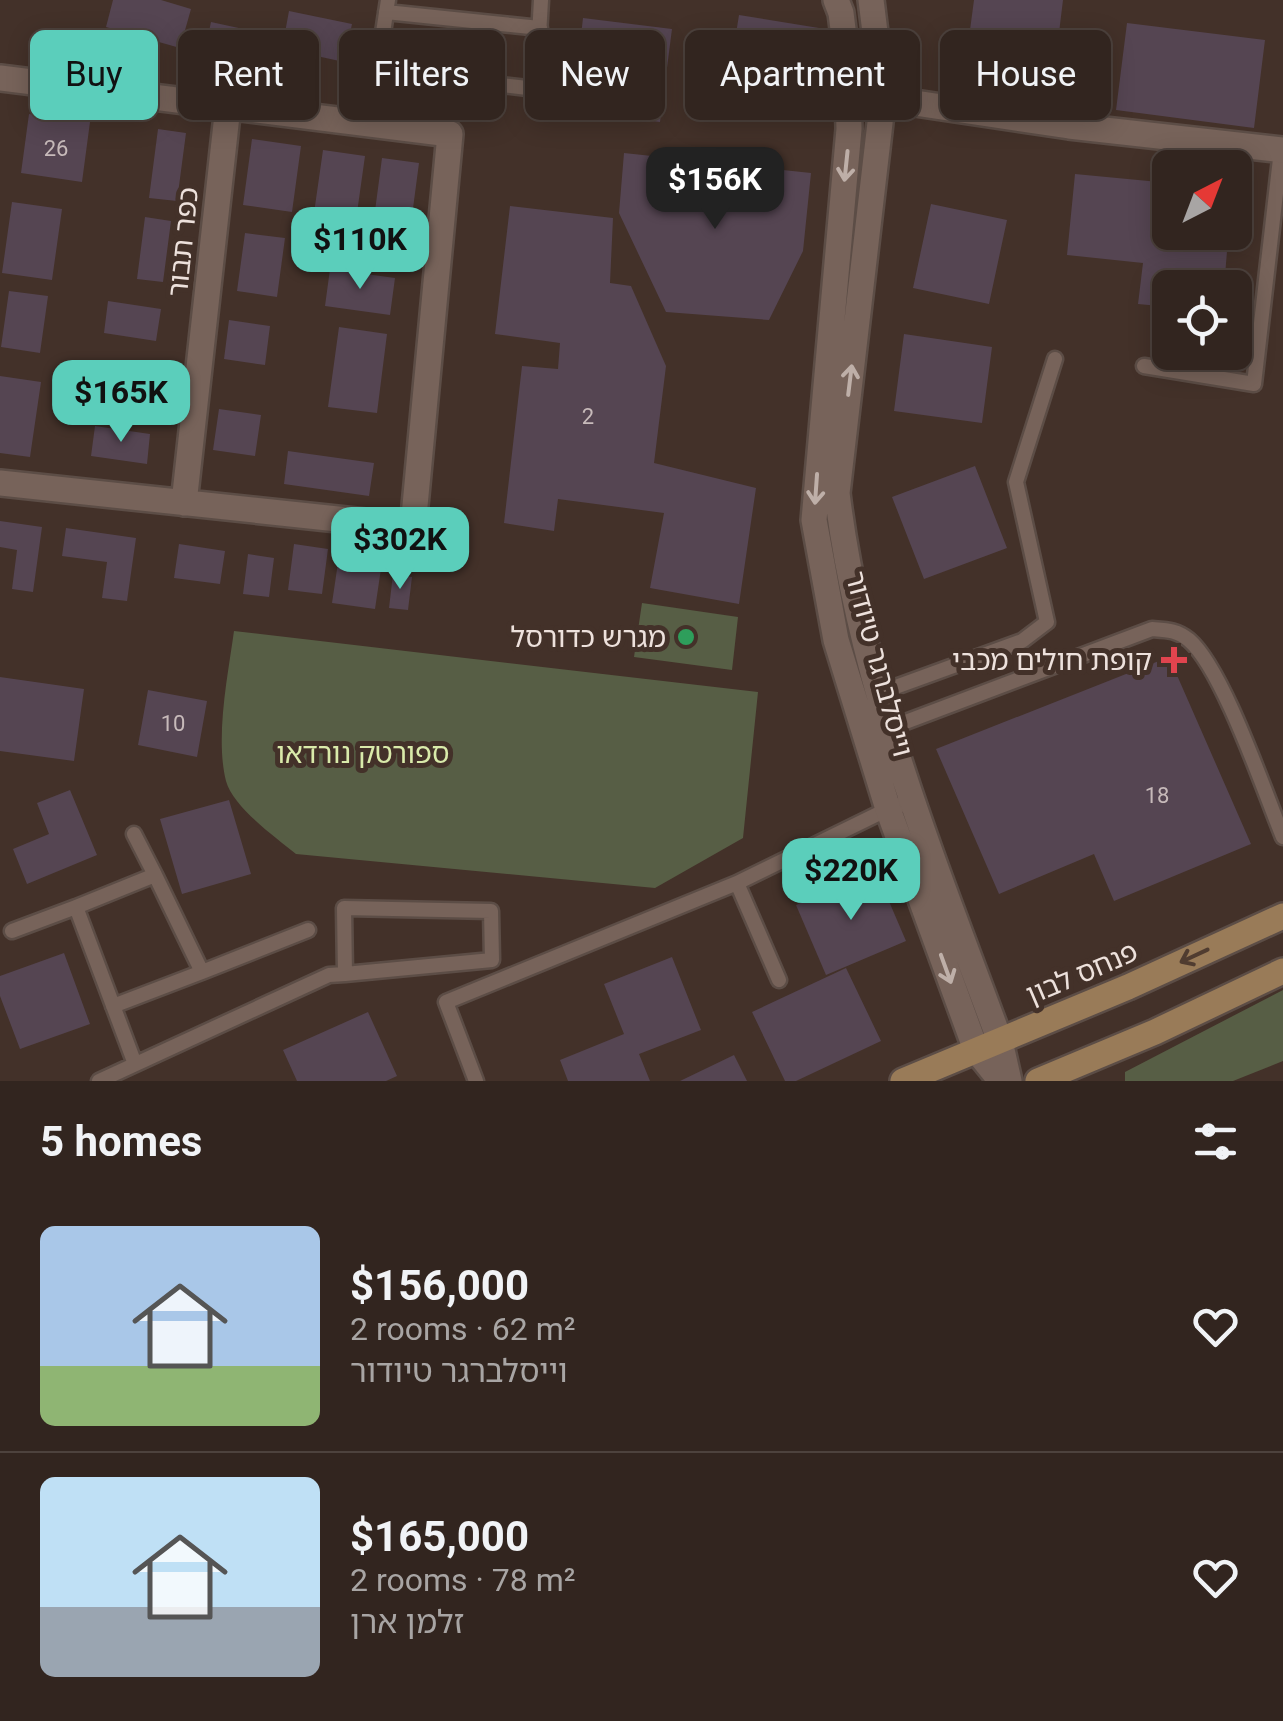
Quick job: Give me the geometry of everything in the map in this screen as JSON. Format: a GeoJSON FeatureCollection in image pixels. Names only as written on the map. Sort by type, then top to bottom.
{"type":"FeatureCollection","features":[{"type":"Feature","properties":{"kind":"main road","name":"פנחס לבון"},"geometry":{"type":"LineString","coordinates":[[904,1081],[1283,916]]}},
{"type":"Feature","properties":{"kind":"main road"},"geometry":{"type":"LineString","coordinates":[[1038,1081],[1156,1032],[1283,971]]}},
{"type":"Feature","properties":{"kind":"street","name":"וייסלברגר טיודור"},"geometry":{"type":"LineString","coordinates":[[836,0],[843,30]]}},
{"type":"Feature","properties":{"kind":"street","name":"וייסלברגר טיודור"},"geometry":{"type":"LineString","coordinates":[[871,0],[875,30]]}},
{"type":"Feature","properties":{"kind":"street"},"geometry":{"type":"LineString","coordinates":[[0,78],[178,100]]}},
{"type":"Feature","properties":{"kind":"street"},"geometry":{"type":"LineString","coordinates":[[920,103],[1069,126],[1282,146]]}},
{"type":"Feature","properties":{"kind":"street"},"geometry":{"type":"LineString","coordinates":[[0,483],[412,527],[450,134],[319,118]]}},
{"type":"Feature","properties":{"kind":"street","name":"כפר תבור"},"geometry":{"type":"LineString","coordinates":[[184,503],[226,120]]}},
{"type":"Feature","properties":{"kind":"street","name":"וייסלברגר טיודור"},"geometry":{"type":"LineString","coordinates":[[849,120],[814,520],[836,640],[900,805],[1000,1041],[1005,1081]]}},
{"type":"Feature","properties":{"kind":"street","name":"וייסלברגר טיודור"},"geometry":{"type":"LineString","coordinates":[[880,120],[838,493],[845,558],[879,693],[900,805],[976,1050],[1005,1081]]}},
{"type":"Feature","properties":{"kind":"lane"},"geometry":{"type":"LineString","coordinates":[[505,85],[536,89],[541,0]]}},
{"type":"Feature","properties":{"kind":"lane"},"geometry":{"type":"LineString","coordinates":[[387,6],[540,28]]}},
{"type":"Feature","properties":{"kind":"lane"},"geometry":{"type":"LineString","coordinates":[[370,124],[371,120]]}},
{"type":"Feature","properties":{"kind":"lane"},"geometry":{"type":"LineString","coordinates":[[1144,366],[1254,384],[1282,146]]}},
{"type":"Feature","properties":{"kind":"lane"},"geometry":{"type":"LineString","coordinates":[[879,693],[1022,641],[1047,622],[1016,482],[1054,359]]}},
{"type":"Feature","properties":{"kind":"lane"},"geometry":{"type":"LineString","coordinates":[[887,729],[1152,630],[1174,630],[1191,641],[1221,688],[1283,837]]}},
{"type":"Feature","properties":{"kind":"lane"},"geometry":{"type":"LineString","coordinates":[[476,1081],[446,1002],[737,884],[900,805]]}},
{"type":"Feature","properties":{"kind":"lane"},"geometry":{"type":"LineString","coordinates":[[134,834],[202,972]]}},
{"type":"Feature","properties":{"kind":"lane"},"geometry":{"type":"LineString","coordinates":[[12,931],[154,875]]}},
{"type":"Feature","properties":{"kind":"lane"},"geometry":{"type":"LineString","coordinates":[[737,884],[779,980]]}},
{"type":"Feature","properties":{"kind":"lane"},"geometry":{"type":"LineString","coordinates":[[76,908],[135,1064]]}},
{"type":"Feature","properties":{"kind":"lane"},"geometry":{"type":"LineString","coordinates":[[99,1081],[329,975],[345,974],[492,960],[491,911],[344,908],[345,974]]}},
{"type":"Feature","properties":{"kind":"lane"},"geometry":{"type":"LineString","coordinates":[[113,1006],[308,930]]}},
{"type":"Feature","properties":{"kind":"green space","name":"מגרש כדורסל"},"geometry":{"type":"Polygon","coordinates":[[[642,603],[738,617],[732,670],[634,657],[642,603]]]}},
{"type":"Feature","properties":{"kind":"green space","name":"ספורטק נורדאו"},"geometry":{"type":"Polygon","coordinates":[[[234,631],[758,692],[743,838],[655,888],[296,854],[246,811],[226,781],[222,726],[234,631]]]}},
{"type":"Feature","properties":{"kind":"green space"},"geometry":{"type":"Polygon","coordinates":[[[1283,990],[1283,1061],[1233,1081],[1125,1081],[1125,1072],[1283,990]]]}},
{"type":"Feature","properties":{"kind":"building"},"geometry":{"type":"Polygon","coordinates":[[[113,0],[161,0],[191,9],[185,30],[178,30],[178,47],[158,42],[158,30],[106,27],[113,0]]]}},
{"type":"Feature","properties":{"kind":"building"},"geometry":{"type":"Polygon","coordinates":[[[974,0],[1063,0],[1059,30],[970,30],[974,0]]]}},
{"type":"Feature","properties":{"kind":"building"},"geometry":{"type":"Polygon","coordinates":[[[289,11],[352,24],[351,30],[339,30],[339,61],[319,57],[319,30],[285,30],[289,11]]]}},
{"type":"Feature","properties":{"kind":"building"},"geometry":{"type":"Polygon","coordinates":[[[739,15],[819,28],[819,30],[737,30],[739,15]]]}},
{"type":"Feature","properties":{"kind":"building"},"geometry":{"type":"Polygon","coordinates":[[[583,18],[672,29],[665,83],[665,30],[582,30],[583,18]]]}},
{"type":"Feature","properties":{"kind":"building"},"geometry":{"type":"Polygon","coordinates":[[[211,22],[248,30],[209,30],[211,22]]]}},
{"type":"Feature","properties":{"kind":"building"},"geometry":{"type":"Polygon","coordinates":[[[1127,23],[1265,40],[1254,128],[1116,110],[1127,23]]]}},
{"type":"Feature","properties":{"kind":"building"},"geometry":{"type":"Polygon","coordinates":[[[29,114],[30,120],[90,122],[82,182],[21,173],[29,114]]]}},
{"type":"Feature","properties":{"kind":"building"},"geometry":{"type":"Polygon","coordinates":[[[158,129],[186,133],[177,201],[149,198],[158,129]]]}},
{"type":"Feature","properties":{"kind":"building"},"geometry":{"type":"Polygon","coordinates":[[[252,139],[301,146],[292,212],[243,205],[252,139]]]}},
{"type":"Feature","properties":{"kind":"building"},"geometry":{"type":"Polygon","coordinates":[[[323,150],[365,156],[356,220],[314,213],[323,150]]]}},
{"type":"Feature","properties":{"kind":"building"},"geometry":{"type":"Polygon","coordinates":[[[624,153],[811,173],[803,251],[769,320],[666,312],[619,213],[624,153]]]}},
{"type":"Feature","properties":{"kind":"building"},"geometry":{"type":"Polygon","coordinates":[[[382,158],[419,163],[410,231],[373,226],[382,158]]]}},
{"type":"Feature","properties":{"kind":"building"},"geometry":{"type":"Polygon","coordinates":[[[1075,174],[1152,181],[1152,250],[1227,250],[1225,270],[1152,270],[1152,305],[1138,304],[1143,263],[1067,255],[1075,174]]]}},
{"type":"Feature","properties":{"kind":"building"},"geometry":{"type":"Polygon","coordinates":[[[12,202],[62,209],[52,280],[2,273],[12,202]]]}},
{"type":"Feature","properties":{"kind":"building"},"geometry":{"type":"Polygon","coordinates":[[[931,204],[1007,220],[989,304],[913,288],[931,204]]]}},
{"type":"Feature","properties":{"kind":"building"},"geometry":{"type":"Polygon","coordinates":[[[510,206],[613,218],[610,283],[631,286],[666,366],[654,463],[756,488],[739,604],[650,588],[664,513],[558,499],[554,531],[504,523],[522,366],[558,369],[560,343],[495,334],[510,206]]]}},
{"type":"Feature","properties":{"kind":"building"},"geometry":{"type":"Polygon","coordinates":[[[145,217],[171,221],[163,282],[137,279],[145,217]]]}},
{"type":"Feature","properties":{"kind":"building"},"geometry":{"type":"Polygon","coordinates":[[[245,233],[285,238],[277,297],[237,291],[245,233]]]}},
{"type":"Feature","properties":{"kind":"building"},"geometry":{"type":"Polygon","coordinates":[[[330,269],[395,278],[390,315],[325,306],[330,269]]]}},
{"type":"Feature","properties":{"kind":"building"},"geometry":{"type":"Polygon","coordinates":[[[9,291],[48,296],[40,353],[1,347],[9,291]]]}},
{"type":"Feature","properties":{"kind":"building"},"geometry":{"type":"Polygon","coordinates":[[[108,301],[161,309],[156,341],[104,333],[108,301]]]}},
{"type":"Feature","properties":{"kind":"building"},"geometry":{"type":"Polygon","coordinates":[[[229,320],[270,326],[265,365],[224,359],[229,320]]]}},
{"type":"Feature","properties":{"kind":"building"},"geometry":{"type":"Polygon","coordinates":[[[339,327],[387,334],[377,413],[328,407],[339,327]]]}},
{"type":"Feature","properties":{"kind":"building"},"geometry":{"type":"Polygon","coordinates":[[[904,334],[992,347],[982,423],[894,411],[904,334]]]}},
{"type":"Feature","properties":{"kind":"building"},"geometry":{"type":"Polygon","coordinates":[[[0,376],[41,382],[30,457],[0,453],[0,376]]]}},
{"type":"Feature","properties":{"kind":"building"},"geometry":{"type":"Polygon","coordinates":[[[113,384],[161,391],[157,420],[109,413],[113,384]]]}},
{"type":"Feature","properties":{"kind":"building"},"geometry":{"type":"Polygon","coordinates":[[[219,409],[261,415],[255,456],[213,450],[219,409]]]}},
{"type":"Feature","properties":{"kind":"building"},"geometry":{"type":"Polygon","coordinates":[[[95,426],[150,434],[147,464],[91,456],[95,426]]]}},
{"type":"Feature","properties":{"kind":"building"},"geometry":{"type":"Polygon","coordinates":[[[288,451],[374,463],[369,496],[284,484],[288,451]]]}},
{"type":"Feature","properties":{"kind":"building"},"geometry":{"type":"Polygon","coordinates":[[[975,466],[1007,548],[924,579],[892,497],[975,466]]]}},
{"type":"Feature","properties":{"kind":"building"},"geometry":{"type":"Polygon","coordinates":[[[0,521],[42,527],[33,592],[12,589],[17,550],[0,547],[0,521]]]}},
{"type":"Feature","properties":{"kind":"building"},"geometry":{"type":"Polygon","coordinates":[[[66,528],[136,538],[127,601],[102,598],[107,562],[62,556],[66,528]]]}},
{"type":"Feature","properties":{"kind":"building"},"geometry":{"type":"Polygon","coordinates":[[[179,544],[225,551],[220,584],[174,578],[179,544]]]}},
{"type":"Feature","properties":{"kind":"building"},"geometry":{"type":"Polygon","coordinates":[[[294,544],[328,549],[322,594],[288,590],[294,544]]]}},
{"type":"Feature","properties":{"kind":"building"},"geometry":{"type":"Polygon","coordinates":[[[248,554],[274,558],[269,597],[243,594],[248,554]]]}},
{"type":"Feature","properties":{"kind":"building"},"geometry":{"type":"Polygon","coordinates":[[[339,556],[382,562],[375,609],[332,603],[339,556]]]}},
{"type":"Feature","properties":{"kind":"building"},"geometry":{"type":"Polygon","coordinates":[[[393,574],[412,577],[408,610],[389,608],[393,574]]]}},
{"type":"Feature","properties":{"kind":"building"},"geometry":{"type":"Polygon","coordinates":[[[1169,657],[1251,844],[1114,901],[1094,854],[999,894],[936,749],[1169,657]]]}},
{"type":"Feature","properties":{"kind":"building"},"geometry":{"type":"Polygon","coordinates":[[[0,677],[84,689],[74,761],[0,751],[0,677]]]}},
{"type":"Feature","properties":{"kind":"building"},"geometry":{"type":"Polygon","coordinates":[[[148,690],[207,701],[197,757],[138,745],[148,690]]]}},
{"type":"Feature","properties":{"kind":"building"},"geometry":{"type":"Polygon","coordinates":[[[70,790],[97,855],[27,884],[13,849],[49,834],[37,803],[70,790]]]}},
{"type":"Feature","properties":{"kind":"building"},"geometry":{"type":"Polygon","coordinates":[[[229,800],[251,874],[182,894],[160,819],[229,800]]]}},
{"type":"Feature","properties":{"kind":"building"},"geometry":{"type":"Polygon","coordinates":[[[876,871],[906,941],[826,975],[796,905],[876,871]]]}},
{"type":"Feature","properties":{"kind":"building"},"geometry":{"type":"Polygon","coordinates":[[[64,953],[90,1024],[20,1049],[0,996],[0,976],[64,953]]]}},
{"type":"Feature","properties":{"kind":"building"},"geometry":{"type":"Polygon","coordinates":[[[672,957],[701,1030],[639,1054],[650,1081],[568,1081],[560,1060],[624,1034],[604,984],[672,957]]]}},
{"type":"Feature","properties":{"kind":"building"},"geometry":{"type":"Polygon","coordinates":[[[846,968],[881,1041],[796,1081],[785,1081],[752,1012],[846,968]]]}},
{"type":"Feature","properties":{"kind":"building"},"geometry":{"type":"Polygon","coordinates":[[[368,1012],[397,1076],[386,1081],[297,1081],[283,1050],[368,1012]]]}},
{"type":"Feature","properties":{"kind":"building"},"geometry":{"type":"Polygon","coordinates":[[[734,1055],[747,1081],[680,1081],[734,1055]]]}},
{"type":"Feature","properties":{"kind":"place","name":"מגרש כדורסל"},"geometry":{"type":"Point","coordinates":[686,637]}},
{"type":"Feature","properties":{"kind":"place","name":"קופת חולים מכבי"},"geometry":{"type":"Point","coordinates":[1174,660]}}]}
